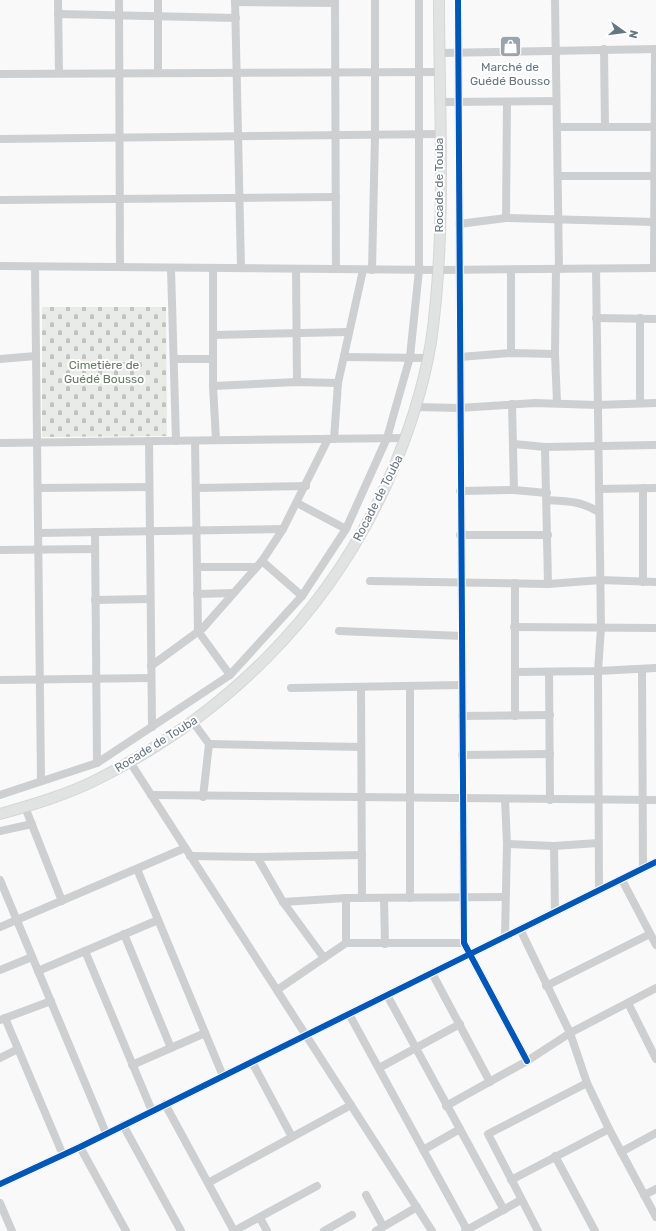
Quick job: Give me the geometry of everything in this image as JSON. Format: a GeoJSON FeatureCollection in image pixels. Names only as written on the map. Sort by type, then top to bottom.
{"type":"FeatureCollection","features":[{"type":"Feature","properties":{"kind":"main road","name":"Rocade de Touba"},"geometry":{"type":"LineString","coordinates":[[0,814],[25,807],[93,781],[130,762],[193,722],[260,666],[288,637],[330,585],[378,504],[406,438],[415,406],[428,358],[436,297],[438,270],[440,134],[438,0]]}},
{"type":"Feature","properties":{"kind":"street"},"geometry":{"type":"LineString","coordinates":[[58,0],[59,73]]}},
{"type":"Feature","properties":{"kind":"street"},"geometry":{"type":"LineString","coordinates":[[119,0],[120,267]]}},
{"type":"Feature","properties":{"kind":"street"},"geometry":{"type":"LineString","coordinates":[[158,0],[158,73]]}},
{"type":"Feature","properties":{"kind":"street"},"geometry":{"type":"LineString","coordinates":[[372,270],[375,135],[375,0]]}},
{"type":"Feature","properties":{"kind":"street"},"geometry":{"type":"LineString","coordinates":[[0,795],[97,763],[230,675],[302,596],[346,529],[387,438],[410,357],[418,270],[419,0]]}},
{"type":"Feature","properties":{"kind":"street"},"geometry":{"type":"LineString","coordinates":[[458,0],[460,270],[459,408],[464,943],[528,1061]]}},
{"type":"Feature","properties":{"kind":"street"},"geometry":{"type":"LineString","coordinates":[[555,0],[558,176],[558,269],[555,354],[557,403]]}},
{"type":"Feature","properties":{"kind":"street"},"geometry":{"type":"LineString","coordinates":[[241,268],[235,1],[334,1],[336,269]]}},
{"type":"Feature","properties":{"kind":"street"},"geometry":{"type":"LineString","coordinates":[[58,14],[236,18]]}},
{"type":"Feature","properties":{"kind":"street"},"geometry":{"type":"LineString","coordinates":[[604,49],[605,127]]}},
{"type":"Feature","properties":{"kind":"street"},"geometry":{"type":"LineString","coordinates":[[0,266],[363,270],[655,268],[655,49],[439,53]]}},
{"type":"Feature","properties":{"kind":"street"},"geometry":{"type":"LineString","coordinates":[[0,74],[439,72]]}},
{"type":"Feature","properties":{"kind":"street"},"geometry":{"type":"LineString","coordinates":[[439,102],[556,101]]}},
{"type":"Feature","properties":{"kind":"street"},"geometry":{"type":"LineString","coordinates":[[506,218],[507,102]]}},
{"type":"Feature","properties":{"kind":"street"},"geometry":{"type":"LineString","coordinates":[[557,127],[654,127]]}},
{"type":"Feature","properties":{"kind":"street"},"geometry":{"type":"LineString","coordinates":[[0,139],[440,134]]}},
{"type":"Feature","properties":{"kind":"street"},"geometry":{"type":"LineString","coordinates":[[558,176],[655,176]]}},
{"type":"Feature","properties":{"kind":"street"},"geometry":{"type":"LineString","coordinates":[[0,200],[336,197]]}},
{"type":"Feature","properties":{"kind":"street"},"geometry":{"type":"LineString","coordinates":[[459,224],[506,218],[558,218],[654,222]]}},
{"type":"Feature","properties":{"kind":"street"},"geometry":{"type":"LineString","coordinates":[[36,266],[41,781]]}},
{"type":"Feature","properties":{"kind":"street"},"geometry":{"type":"LineString","coordinates":[[171,268],[176,441]]}},
{"type":"Feature","properties":{"kind":"street"},"geometry":{"type":"LineString","coordinates":[[213,268],[213,386],[216,440]]}},
{"type":"Feature","properties":{"kind":"street"},"geometry":{"type":"LineString","coordinates":[[296,269],[297,382]]}},
{"type":"Feature","properties":{"kind":"street"},"geometry":{"type":"LineString","coordinates":[[596,269],[601,580],[601,628],[598,671],[599,890]]}},
{"type":"Feature","properties":{"kind":"street"},"geometry":{"type":"LineString","coordinates":[[151,666],[203,628],[259,564],[284,529],[331,439],[338,383],[348,332],[363,270]]}},
{"type":"Feature","properties":{"kind":"street"},"geometry":{"type":"LineString","coordinates":[[511,270],[511,353]]}},
{"type":"Feature","properties":{"kind":"street"},"geometry":{"type":"LineString","coordinates":[[596,318],[656,319]]}},
{"type":"Feature","properties":{"kind":"street"},"geometry":{"type":"LineString","coordinates":[[640,318],[640,403]]}},
{"type":"Feature","properties":{"kind":"street"},"geometry":{"type":"LineString","coordinates":[[214,335],[348,332]]}},
{"type":"Feature","properties":{"kind":"street"},"geometry":{"type":"LineString","coordinates":[[460,356],[511,353],[555,354]]}},
{"type":"Feature","properties":{"kind":"street"},"geometry":{"type":"LineString","coordinates":[[0,359],[36,356]]}},
{"type":"Feature","properties":{"kind":"street"},"geometry":{"type":"LineString","coordinates":[[344,357],[428,358]]}},
{"type":"Feature","properties":{"kind":"street"},"geometry":{"type":"LineString","coordinates":[[174,359],[213,359]]}},
{"type":"Feature","properties":{"kind":"street"},"geometry":{"type":"LineString","coordinates":[[213,386],[297,382],[338,383]]}},
{"type":"Feature","properties":{"kind":"street"},"geometry":{"type":"LineString","coordinates":[[415,406],[459,408],[512,404],[557,403],[597,405],[656,403]]}},
{"type":"Feature","properties":{"kind":"street"},"geometry":{"type":"LineString","coordinates":[[512,404],[514,490]]}},
{"type":"Feature","properties":{"kind":"street"},"geometry":{"type":"LineString","coordinates":[[0,444],[406,438]]}},
{"type":"Feature","properties":{"kind":"street"},"geometry":{"type":"LineString","coordinates":[[149,441],[152,726]]}},
{"type":"Feature","properties":{"kind":"street"},"geometry":{"type":"LineString","coordinates":[[195,441],[198,631],[230,675]]}},
{"type":"Feature","properties":{"kind":"street"},"geometry":{"type":"LineString","coordinates":[[514,444],[545,447],[656,445]]}},
{"type":"Feature","properties":{"kind":"street"},"geometry":{"type":"LineString","coordinates":[[545,447],[548,584]]}},
{"type":"Feature","properties":{"kind":"street"},"geometry":{"type":"LineString","coordinates":[[196,488],[306,486]]}},
{"type":"Feature","properties":{"kind":"street"},"geometry":{"type":"LineString","coordinates":[[38,488],[149,487]]}},
{"type":"Feature","properties":{"kind":"street"},"geometry":{"type":"LineString","coordinates":[[642,582],[643,488]]}},
{"type":"Feature","properties":{"kind":"street"},"geometry":{"type":"LineString","coordinates":[[600,489],[656,488]]}},
{"type":"Feature","properties":{"kind":"street"},"geometry":{"type":"LineString","coordinates":[[460,491],[514,490],[585,503],[599,512]]}},
{"type":"Feature","properties":{"kind":"street"},"geometry":{"type":"LineString","coordinates":[[297,503],[346,529]]}},
{"type":"Feature","properties":{"kind":"street"},"geometry":{"type":"LineString","coordinates":[[38,533],[284,529]]}},
{"type":"Feature","properties":{"kind":"street"},"geometry":{"type":"LineString","coordinates":[[95,532],[97,763]]}},
{"type":"Feature","properties":{"kind":"street"},"geometry":{"type":"LineString","coordinates":[[460,535],[548,534]]}},
{"type":"Feature","properties":{"kind":"street"},"geometry":{"type":"LineString","coordinates":[[0,550],[95,549]]}},
{"type":"Feature","properties":{"kind":"street"},"geometry":{"type":"LineString","coordinates":[[197,567],[259,564],[302,596]]}},
{"type":"Feature","properties":{"kind":"street"},"geometry":{"type":"LineString","coordinates":[[370,581],[548,584],[601,580],[656,582]]}},
{"type":"Feature","properties":{"kind":"street"},"geometry":{"type":"LineString","coordinates":[[515,583],[515,716]]}},
{"type":"Feature","properties":{"kind":"street"},"geometry":{"type":"LineString","coordinates":[[197,594],[233,593]]}},
{"type":"Feature","properties":{"kind":"street"},"geometry":{"type":"LineString","coordinates":[[95,600],[150,599]]}},
{"type":"Feature","properties":{"kind":"street"},"geometry":{"type":"LineString","coordinates":[[514,627],[656,628]]}},
{"type":"Feature","properties":{"kind":"street"},"geometry":{"type":"LineString","coordinates":[[339,632],[462,636]]}},
{"type":"Feature","properties":{"kind":"street"},"geometry":{"type":"LineString","coordinates":[[642,668],[643,868]]}},
{"type":"Feature","properties":{"kind":"street"},"geometry":{"type":"LineString","coordinates":[[515,672],[598,671],[656,668]]}},
{"type":"Feature","properties":{"kind":"street"},"geometry":{"type":"LineString","coordinates":[[549,672],[550,800]]}},
{"type":"Feature","properties":{"kind":"street"},"geometry":{"type":"LineString","coordinates":[[0,680],[151,678]]}},
{"type":"Feature","properties":{"kind":"street"},"geometry":{"type":"LineString","coordinates":[[292,688],[462,685]]}},
{"type":"Feature","properties":{"kind":"street"},"geometry":{"type":"LineString","coordinates":[[410,686],[410,898]]}},
{"type":"Feature","properties":{"kind":"street"},"geometry":{"type":"LineString","coordinates":[[361,687],[362,898]]}},
{"type":"Feature","properties":{"kind":"street"},"geometry":{"type":"LineString","coordinates":[[462,716],[550,715]]}},
{"type":"Feature","properties":{"kind":"street"},"geometry":{"type":"LineString","coordinates":[[193,722],[209,744],[203,797]]}},
{"type":"Feature","properties":{"kind":"street"},"geometry":{"type":"LineString","coordinates":[[209,744],[361,747]]}},
{"type":"Feature","properties":{"kind":"street"},"geometry":{"type":"LineString","coordinates":[[462,755],[550,754]]}},
{"type":"Feature","properties":{"kind":"street"},"geometry":{"type":"LineString","coordinates":[[130,762],[432,1231]]}},
{"type":"Feature","properties":{"kind":"street"},"geometry":{"type":"LineString","coordinates":[[151,795],[203,797],[656,800]]}},
{"type":"Feature","properties":{"kind":"street"},"geometry":{"type":"LineString","coordinates":[[505,799],[507,844],[505,936]]}},
{"type":"Feature","properties":{"kind":"street"},"geometry":{"type":"LineString","coordinates":[[25,807],[62,901]]}},
{"type":"Feature","properties":{"kind":"street"},"geometry":{"type":"LineString","coordinates":[[0,831],[32,824]]}},
{"type":"Feature","properties":{"kind":"street"},"geometry":{"type":"LineString","coordinates":[[507,844],[554,846],[598,843]]}},
{"type":"Feature","properties":{"kind":"street"},"geometry":{"type":"LineString","coordinates":[[554,846],[555,912]]}},
{"type":"Feature","properties":{"kind":"street"},"geometry":{"type":"LineString","coordinates":[[0,927],[185,848]]}},
{"type":"Feature","properties":{"kind":"street"},"geometry":{"type":"LineString","coordinates":[[190,856],[257,858],[362,855]]}},
{"type":"Feature","properties":{"kind":"street"},"geometry":{"type":"LineString","coordinates":[[257,858],[283,902],[324,958]]}},
{"type":"Feature","properties":{"kind":"street"},"geometry":{"type":"LineString","coordinates":[[0,1184],[80,1147],[656,862]]}},
{"type":"Feature","properties":{"kind":"street"},"geometry":{"type":"LineString","coordinates":[[137,869],[223,1076]]}},
{"type":"Feature","properties":{"kind":"street"},"geometry":{"type":"LineString","coordinates":[[0,880],[106,1133]]}},
{"type":"Feature","properties":{"kind":"street"},"geometry":{"type":"LineString","coordinates":[[622,880],[656,945]]}},
{"type":"Feature","properties":{"kind":"street"},"geometry":{"type":"LineString","coordinates":[[283,902],[346,898],[505,897]]}},
{"type":"Feature","properties":{"kind":"street"},"geometry":{"type":"LineString","coordinates":[[346,898],[346,943]]}},
{"type":"Feature","properties":{"kind":"street"},"geometry":{"type":"LineString","coordinates":[[384,898],[385,944]]}},
{"type":"Feature","properties":{"kind":"street"},"geometry":{"type":"LineString","coordinates":[[38,971],[158,920]]}},
{"type":"Feature","properties":{"kind":"street"},"geometry":{"type":"LineString","coordinates":[[520,929],[546,986],[570,1033],[587,1083],[609,1129],[656,1217]]}},
{"type":"Feature","properties":{"kind":"street"},"geometry":{"type":"LineString","coordinates":[[124,934],[172,1048]]}},
{"type":"Feature","properties":{"kind":"street"},"geometry":{"type":"LineString","coordinates":[[546,986],[650,934]]}},
{"type":"Feature","properties":{"kind":"street"},"geometry":{"type":"LineString","coordinates":[[277,990],[346,943],[464,943]]}},
{"type":"Feature","properties":{"kind":"street"},"geometry":{"type":"LineString","coordinates":[[85,951],[152,1111]]}},
{"type":"Feature","properties":{"kind":"street"},"geometry":{"type":"LineString","coordinates":[[0,970],[32,957]]}},
{"type":"Feature","properties":{"kind":"street"},"geometry":{"type":"LineString","coordinates":[[432,973],[490,1082]]}},
{"type":"Feature","properties":{"kind":"street"},"geometry":{"type":"LineString","coordinates":[[446,1106],[528,1061],[570,1033],[656,988]]}},
{"type":"Feature","properties":{"kind":"street"},"geometry":{"type":"LineString","coordinates":[[387,995],[446,1106],[504,1210]]}},
{"type":"Feature","properties":{"kind":"street"},"geometry":{"type":"LineString","coordinates":[[51,1001],[3,1019],[18,1049],[63,1155]]}},
{"type":"Feature","properties":{"kind":"street"},"geometry":{"type":"LineString","coordinates":[[628,1003],[656,1059]]}},
{"type":"Feature","properties":{"kind":"street"},"geometry":{"type":"LineString","coordinates":[[349,1014],[466,1231],[521,1200]]}},
{"type":"Feature","properties":{"kind":"street"},"geometry":{"type":"LineString","coordinates":[[379,1068],[460,1024]]}},
{"type":"Feature","properties":{"kind":"street"},"geometry":{"type":"LineString","coordinates":[[132,1064],[206,1033]]}},
{"type":"Feature","properties":{"kind":"street"},"geometry":{"type":"LineString","coordinates":[[0,1058],[18,1049]]}},
{"type":"Feature","properties":{"kind":"street"},"geometry":{"type":"LineString","coordinates":[[252,1062],[292,1137]]}},
{"type":"Feature","properties":{"kind":"street"},"geometry":{"type":"LineString","coordinates":[[538,1231],[488,1134],[587,1083]]}},
{"type":"Feature","properties":{"kind":"street"},"geometry":{"type":"LineString","coordinates":[[165,1104],[234,1231],[318,1186]]}},
{"type":"Feature","properties":{"kind":"street"},"geometry":{"type":"LineString","coordinates":[[208,1183],[351,1105]]}},
{"type":"Feature","properties":{"kind":"street"},"geometry":{"type":"LineString","coordinates":[[124,1125],[181,1231]]}},
{"type":"Feature","properties":{"kind":"street"},"geometry":{"type":"LineString","coordinates":[[423,1150],[460,1129]]}},
{"type":"Feature","properties":{"kind":"street"},"geometry":{"type":"LineString","coordinates":[[511,1180],[609,1129]]}},
{"type":"Feature","properties":{"kind":"street"},"geometry":{"type":"LineString","coordinates":[[621,1152],[656,1133]]}},
{"type":"Feature","properties":{"kind":"street"},"geometry":{"type":"LineString","coordinates":[[80,1147],[126,1231]]}},
{"type":"Feature","properties":{"kind":"street"},"geometry":{"type":"LineString","coordinates":[[555,1156],[595,1231]]}},
{"type":"Feature","properties":{"kind":"street"},"geometry":{"type":"LineString","coordinates":[[644,1195],[656,1189]]}},
{"type":"Feature","properties":{"kind":"street"},"geometry":{"type":"LineString","coordinates":[[366,1195],[383,1226]]}},
{"type":"Feature","properties":{"kind":"street"},"geometry":{"type":"LineString","coordinates":[[0,1203],[12,1231]]}},
{"type":"Feature","properties":{"kind":"street"},"geometry":{"type":"LineString","coordinates":[[376,1231],[417,1208]]}},
{"type":"Feature","properties":{"kind":"street"},"geometry":{"type":"LineString","coordinates":[[324,1231],[352,1215]]}},
{"type":"Feature","properties":{"kind":"street"},"geometry":{"type":"LineString","coordinates":[[260,1218],[267,1231]]}},
{"type":"Feature","properties":{"kind":"green space","name":"Cimetière de Guédé Bousso"},"geometry":{"type":"Polygon","coordinates":[[[42,307],[166,307],[167,436],[42,437],[42,307]]]}},
{"type":"Feature","properties":{"kind":"cycle path"},"geometry":{"type":"LineString","coordinates":[[458,0],[464,943],[527,1061]]}},
{"type":"Feature","properties":{"kind":"cycle path"},"geometry":{"type":"LineString","coordinates":[[0,1184],[80,1147],[656,862]]}},
{"type":"Feature","properties":{"kind":"place","name":"Marché de Guédé Bousso"},"geometry":{"type":"Point","coordinates":[510,46]}}]}
